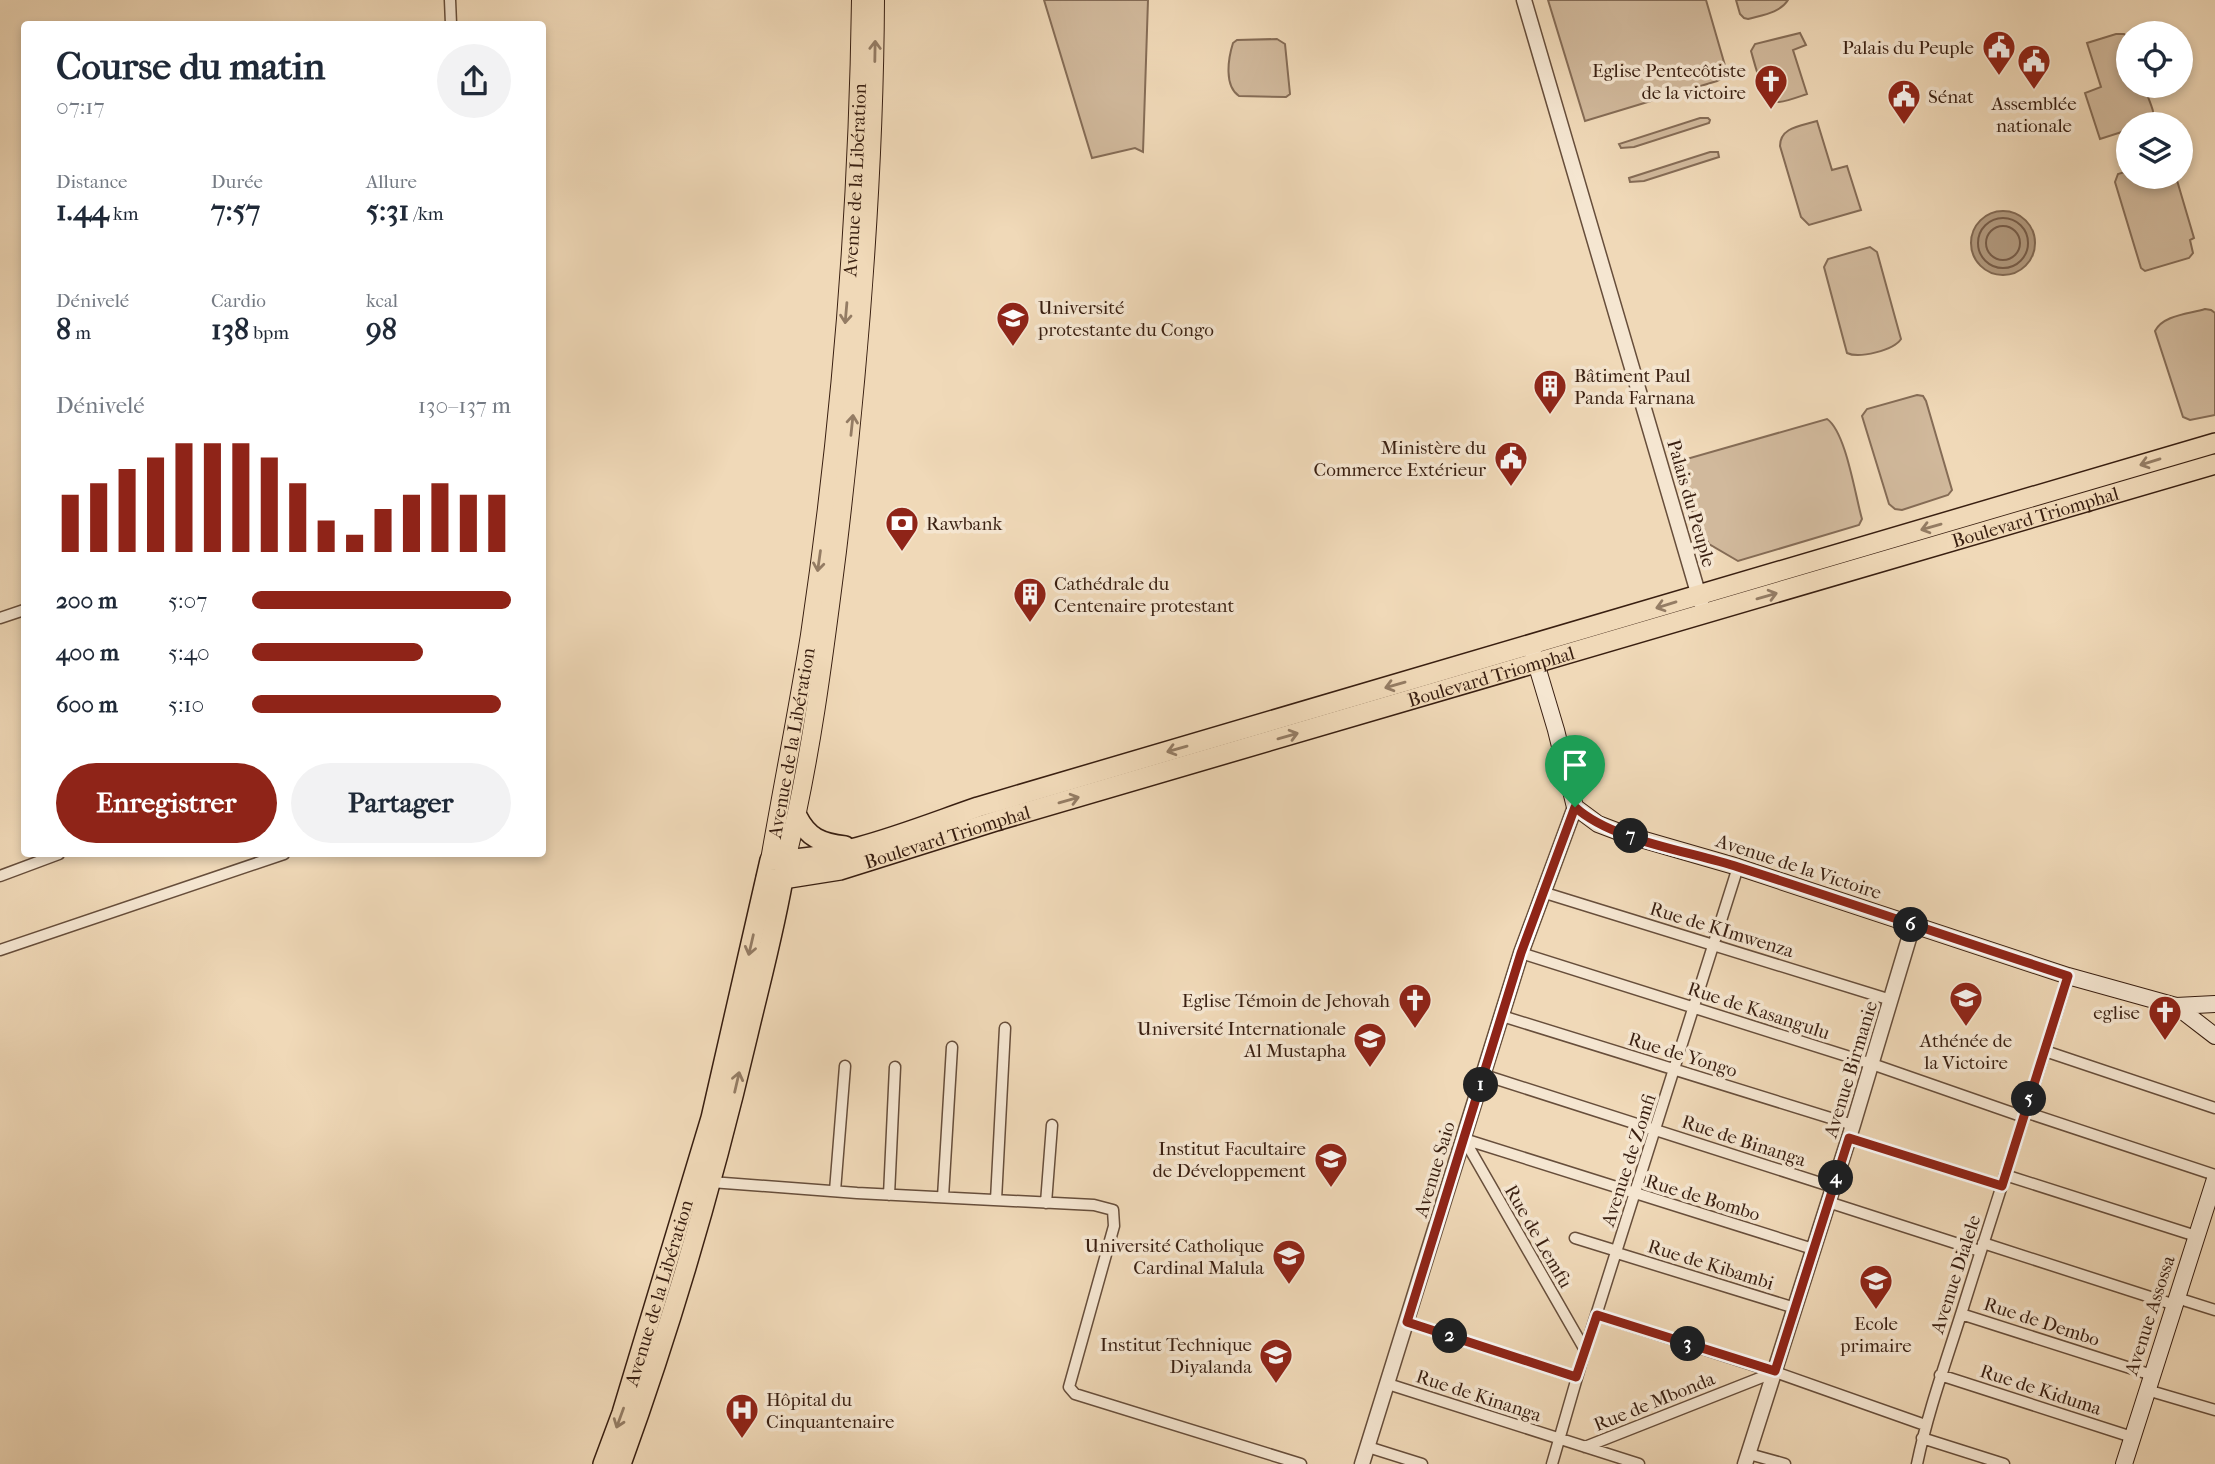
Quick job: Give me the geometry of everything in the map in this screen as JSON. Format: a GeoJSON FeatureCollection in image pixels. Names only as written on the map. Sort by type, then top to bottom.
{"type":"FeatureCollection","features":[{"type":"Feature","properties":{"kind":"highway","name":"Boulevard Triomphal"},"geometry":{"type":"LineString","coordinates":[[777,869],[856,848],[978,807],[2215,443]]}},
{"type":"Feature","properties":{"kind":"highway","name":"Boulevard Triomphal"},"geometry":{"type":"LineString","coordinates":[[777,869],[840,870],[999,820],[2215,464]]}},
{"type":"Feature","properties":{"kind":"highway"},"geometry":{"type":"LineString","coordinates":[[797,816],[814,839],[825,844],[856,848]]}},
{"type":"Feature","properties":{"kind":"highway","name":"Avenue de la Libération"},"geometry":{"type":"LineString","coordinates":[[621,1464],[678,1293],[727,1122],[777,909],[777,869]]}},
{"type":"Feature","properties":{"kind":"highway","name":"Avenue de la Libération"},"geometry":{"type":"LineString","coordinates":[[603,1464],[638,1364],[711,1118],[777,869]]}},
{"type":"Feature","properties":{"kind":"highway"},"geometry":{"type":"LineString","coordinates":[[777,909],[792,890],[806,881],[840,870]]}},
{"type":"Feature","properties":{"kind":"main road","name":"Avenue de la Libération"},"geometry":{"type":"LineString","coordinates":[[777,869],[829,493],[849,264],[860,0]]}},
{"type":"Feature","properties":{"kind":"main road","name":"Avenue de la Libération"},"geometry":{"type":"LineString","coordinates":[[777,869],[797,816],[830,601],[857,380],[871,182],[875,0]]}},
{"type":"Feature","properties":{"kind":"main road"},"geometry":{"type":"LineString","coordinates":[[1531,645],[1575,807]]}},
{"type":"Feature","properties":{"kind":"main road","name":"Avenue de la Victoire"},"geometry":{"type":"LineString","coordinates":[[1575,807],[1598,824],[1613,830],[1738,867],[2068,976],[2176,1006]]}},
{"type":"Feature","properties":{"kind":"main road"},"geometry":{"type":"LineString","coordinates":[[2176,1006],[2215,1004]]}},
{"type":"Feature","properties":{"kind":"main road"},"geometry":{"type":"LineString","coordinates":[[2176,1006],[2215,1036]]}},
{"type":"Feature","properties":{"kind":"main road","name":"Avenue Assossa"},"geometry":{"type":"LineString","coordinates":[[2124,1464],[2196,1236],[2209,1214],[2215,1177]]}},
{"type":"Feature","properties":{"kind":"street","name":"Palais du Peuple"},"geometry":{"type":"LineString","coordinates":[[1524,0],[1705,614]]}},
{"type":"Feature","properties":{"kind":"street"},"geometry":{"type":"LineString","coordinates":[[0,618],[21,611]]}},
{"type":"Feature","properties":{"kind":"street","name":"Avenue Saio"},"geometry":{"type":"LineString","coordinates":[[1362,1464],[1521,953],[1575,807]]}},
{"type":"Feature","properties":{"kind":"street"},"geometry":{"type":"LineString","coordinates":[[0,876],[51,857]]}},
{"type":"Feature","properties":{"kind":"street"},"geometry":{"type":"LineString","coordinates":[[0,950],[275,857]]}},
{"type":"Feature","properties":{"kind":"street","name":"Avenue de Zomfi"},"geometry":{"type":"LineString","coordinates":[[1552,1464],[1576,1377],[1738,867]]}},
{"type":"Feature","properties":{"kind":"street","name":"Rue de KImwenza"},"geometry":{"type":"LineString","coordinates":[[1542,892],[1891,1000]]}},
{"type":"Feature","properties":{"kind":"street","name":"Avenue Birmanie"},"geometry":{"type":"LineString","coordinates":[[1747,1459],[1872,1064],[1913,925]]}},
{"type":"Feature","properties":{"kind":"street","name":"Rue de Kasangulu"},"geometry":{"type":"LineString","coordinates":[[1521,953],[1872,1064],[2215,1177]]}},
{"type":"Feature","properties":{"kind":"street","name":"Avenue Dialele"},"geometry":{"type":"LineString","coordinates":[[1917,1464],[1940,1375],[1962,1314],[2068,976]]}},
{"type":"Feature","properties":{"kind":"street","name":"Rue de Yongo"},"geometry":{"type":"LineString","coordinates":[[1502,1016],[1675,1070],[2004,1180],[2196,1236]]}},
{"type":"Feature","properties":{"kind":"street"},"geometry":{"type":"LineString","coordinates":[[996,1200],[1005,1028]]}},
{"type":"Feature","properties":{"kind":"street"},"geometry":{"type":"LineString","coordinates":[[943,1197],[952,1047]]}},
{"type":"Feature","properties":{"kind":"street"},"geometry":{"type":"LineString","coordinates":[[2045,1051],[2215,1108]]}},
{"type":"Feature","properties":{"kind":"street"},"geometry":{"type":"LineString","coordinates":[[835,1191],[845,1066]]}},
{"type":"Feature","properties":{"kind":"street"},"geometry":{"type":"LineString","coordinates":[[889,1195],[895,1067]]}},
{"type":"Feature","properties":{"kind":"street","name":"Rue de Binanga"},"geometry":{"type":"LineString","coordinates":[[1484,1075],[1833,1187]]}},
{"type":"Feature","properties":{"kind":"street"},"geometry":{"type":"LineString","coordinates":[[1046,1203],[1052,1125]]}},
{"type":"Feature","properties":{"kind":"street","name":"Rue de Bombo"},"geometry":{"type":"LineString","coordinates":[[1464,1139],[1813,1249]]}},
{"type":"Feature","properties":{"kind":"street","name":"Rue de Lemfu"},"geometry":{"type":"LineString","coordinates":[[1464,1139],[1585,1350]]}},
{"type":"Feature","properties":{"kind":"street"},"geometry":{"type":"LineString","coordinates":[[710,1182],[1105,1207],[1113,1210],[1115,1216],[1069,1387],[1075,1394],[1301,1464]]}},
{"type":"Feature","properties":{"kind":"street"},"geometry":{"type":"LineString","coordinates":[[1828,1202],[2215,1310]]}},
{"type":"Feature","properties":{"kind":"street","name":"Rue de Kibambi"},"geometry":{"type":"LineString","coordinates":[[1575,1238],[1795,1308]]}},
{"type":"Feature","properties":{"kind":"street","name":"Rue de Dembo"},"geometry":{"type":"LineString","coordinates":[[1962,1314],[2149,1382],[2215,1410]]}},
{"type":"Feature","properties":{"kind":"street"},"geometry":{"type":"LineString","coordinates":[[1597,1315],[1775,1371],[1925,1425]]}},
{"type":"Feature","properties":{"kind":"street"},"geometry":{"type":"LineString","coordinates":[[1407,1322],[1576,1377]]}},
{"type":"Feature","properties":{"kind":"street","name":"Rue de Mbonda"},"geometry":{"type":"LineString","coordinates":[[1585,1447],[1775,1371]]}},
{"type":"Feature","properties":{"kind":"street","name":"Rue de Kiduma"},"geometry":{"type":"LineString","coordinates":[[1940,1375],[2132,1437]]}},
{"type":"Feature","properties":{"kind":"street","name":"Rue de Kinanga"},"geometry":{"type":"LineString","coordinates":[[1388,1384],[1639,1464]]}},
{"type":"Feature","properties":{"kind":"street"},"geometry":{"type":"LineString","coordinates":[[1922,1438],[2004,1464]]}},
{"type":"Feature","properties":{"kind":"street"},"geometry":{"type":"LineString","coordinates":[[1368,1447],[1422,1464]]}},
{"type":"Feature","properties":{"kind":"street"},"geometry":{"type":"LineString","coordinates":[[1747,1459],[1785,1464]]}},
{"type":"Feature","properties":{"kind":"shaded area"},"geometry":{"type":"Polygon","coordinates":[[[1044,0],[1148,0],[1143,152],[1135,148],[1092,158],[1044,0]]]}},
{"type":"Feature","properties":{"kind":"shaded area"},"geometry":{"type":"Polygon","coordinates":[[[1548,0],[1706,0],[1726,69],[1724,77],[1585,121],[1548,0]]]}},
{"type":"Feature","properties":{"kind":"shaded area"},"geometry":{"type":"Polygon","coordinates":[[[1736,0],[1788,0],[1776,11],[1748,19],[1740,14],[1736,0]]]}},
{"type":"Feature","properties":{"kind":"shaded area"},"geometry":{"type":"Polygon","coordinates":[[[1800,33],[1806,45],[1793,50],[1807,94],[1779,102],[1773,101],[1760,82],[1751,51],[1755,44],[1800,33]]]}},
{"type":"Feature","properties":{"kind":"shaded area"},"geometry":{"type":"Polygon","coordinates":[[[2116,34],[2116,98],[2148,98],[2153,110],[2116,112],[2116,134],[2100,139],[2085,93],[2101,87],[2087,43],[2116,34]]]}},
{"type":"Feature","properties":{"kind":"shaded area"},"geometry":{"type":"Polygon","coordinates":[[[1277,39],[1285,44],[1290,94],[1286,97],[1239,96],[1234,92],[1229,79],[1233,43],[1237,40],[1277,39]]]}},
{"type":"Feature","properties":{"kind":"shaded area"},"geometry":{"type":"Polygon","coordinates":[[[1700,118],[1708,118],[1709,123],[1634,147],[1621,148],[1619,144],[1700,118]]]}},
{"type":"Feature","properties":{"kind":"shaded area"},"geometry":{"type":"Polygon","coordinates":[[[1817,121],[1832,170],[1847,166],[1861,210],[1809,225],[1801,217],[1780,146],[1787,131],[1817,121]]]}},
{"type":"Feature","properties":{"kind":"shaded area"},"geometry":{"type":"Polygon","coordinates":[[[1710,152],[1718,152],[1719,157],[1644,181],[1630,182],[1629,178],[1710,152]]]}},
{"type":"Feature","properties":{"kind":"shaded area"},"geometry":{"type":"Polygon","coordinates":[[[2117,189],[2180,189],[2194,238],[2190,240],[2193,253],[2189,258],[2145,271],[2141,268],[2117,189]]]}},
{"type":"Feature","properties":{"kind":"shaded area"},"geometry":{"type":"Polygon","coordinates":[[[1870,247],[1877,252],[1901,339],[1884,350],[1852,355],[1847,353],[1824,267],[1828,259],[1870,247]]]}},
{"type":"Feature","properties":{"kind":"shaded area"},"geometry":{"type":"Polygon","coordinates":[[[2205,309],[2215,313],[2215,415],[2190,420],[2183,417],[2155,331],[2170,318],[2205,309]]]}},
{"type":"Feature","properties":{"kind":"shaded area"},"geometry":{"type":"Polygon","coordinates":[[[1917,395],[1923,396],[1926,401],[1952,490],[1948,495],[1902,510],[1895,509],[1889,504],[1862,416],[1867,409],[1917,395]]]}},
{"type":"Feature","properties":{"kind":"shaded area"},"geometry":{"type":"Polygon","coordinates":[[[1827,419],[1834,426],[1845,450],[1862,519],[1859,525],[1738,561],[1709,544],[1684,495],[1680,471],[1683,460],[1827,419]]]}},
{"type":"Feature","properties":{"kind":"water"},"geometry":{"type":"Polygon","coordinates":[[[1997,211],[2009,211],[2026,220],[2033,231],[2033,255],[2026,266],[2009,275],[1997,275],[1985,270],[1976,261],[1971,249],[1971,237],[1976,225],[1985,216],[1997,211]]]}},
{"type":"Feature","properties":{"kind":"place","name":"Palais du Peuple"},"geometry":{"type":"Point","coordinates":[1999,77]}},
{"type":"Feature","properties":{"kind":"place","name":"Assemblée nationale"},"geometry":{"type":"Point","coordinates":[2034,91]}},
{"type":"Feature","properties":{"kind":"place","name":"Eglise Pentecôtiste de la victoire"},"geometry":{"type":"Point","coordinates":[1771,111]}},
{"type":"Feature","properties":{"kind":"place","name":"Sénat"},"geometry":{"type":"Point","coordinates":[1904,126]}},
{"type":"Feature","properties":{"kind":"place","name":"Université protestante du Congo"},"geometry":{"type":"Point","coordinates":[1013,348]}},
{"type":"Feature","properties":{"kind":"place","name":"Bâtiment Paul Panda Farnana"},"geometry":{"type":"Point","coordinates":[1550,416]}},
{"type":"Feature","properties":{"kind":"place","name":"Ministère du Commerce Extérieur"},"geometry":{"type":"Point","coordinates":[1511,488]}},
{"type":"Feature","properties":{"kind":"place","name":"Rawbank"},"geometry":{"type":"Point","coordinates":[902,553]}},
{"type":"Feature","properties":{"kind":"place","name":"Cathédrale du Centenaire protestant"},"geometry":{"type":"Point","coordinates":[1030,624]}},
{"type":"Feature","properties":{"kind":"place","name":"Athénée de la Victoire"},"geometry":{"type":"Point","coordinates":[1966,1028]}},
{"type":"Feature","properties":{"kind":"place","name":"Eglise Témoin de Jehovah"},"geometry":{"type":"Point","coordinates":[1415,1030]}},
{"type":"Feature","properties":{"kind":"place","name":"eglise"},"geometry":{"type":"Point","coordinates":[2165,1042]}},
{"type":"Feature","properties":{"kind":"place","name":"Université Internationale Al Mustapha"},"geometry":{"type":"Point","coordinates":[1370,1069]}},
{"type":"Feature","properties":{"kind":"place","name":"Institut Facultaire de Développement"},"geometry":{"type":"Point","coordinates":[1331,1189]}},
{"type":"Feature","properties":{"kind":"place","name":"Université Catholique Cardinal Malula"},"geometry":{"type":"Point","coordinates":[1289,1286]}},
{"type":"Feature","properties":{"kind":"place","name":"Ecole primaire"},"geometry":{"type":"Point","coordinates":[1876,1311]}},
{"type":"Feature","properties":{"kind":"place","name":"Institut Technique Diyalanda"},"geometry":{"type":"Point","coordinates":[1276,1385]}},
{"type":"Feature","properties":{"kind":"place","name":"Hôpital du Cinquantenaire"},"geometry":{"type":"Point","coordinates":[742,1440]}},
{"type":"Feature","properties":{"kind":"route"},"geometry":{"type":"LineString","coordinates":[[1575,807],[1598,824],[1627,835],[1738,867],[2068,976],[2002,1186],[1849,1138],[1775,1371],[1597,1315],[1576,1377],[1407,1322],[1521,953],[1575,807]]}}]}
